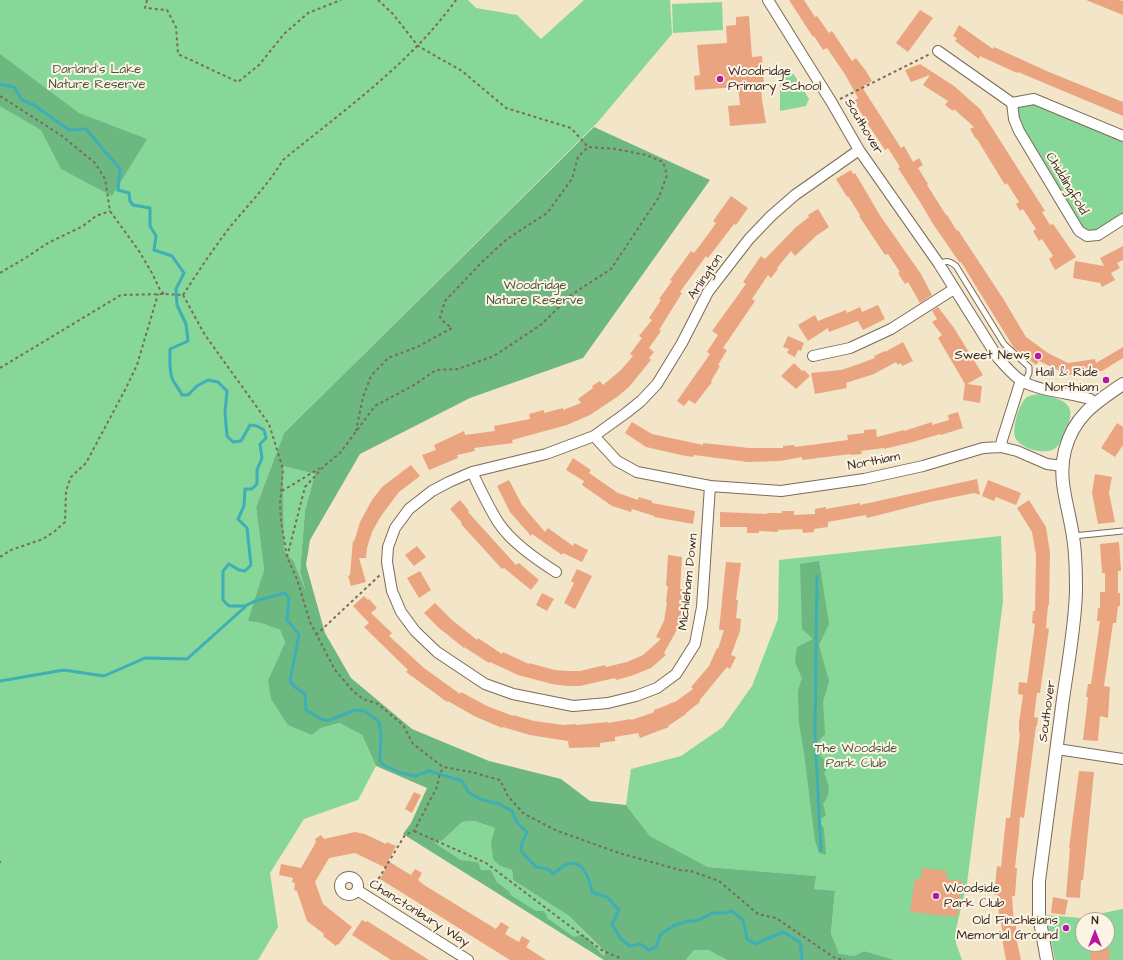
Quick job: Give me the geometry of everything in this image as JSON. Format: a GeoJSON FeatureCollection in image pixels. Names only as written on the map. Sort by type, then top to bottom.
{"type":"FeatureCollection","features":[{"type":"Feature","properties":{"kind":"street","name":"Southover"},"geometry":{"type":"LineString","coordinates":[[768,0],[832,103],[859,150],[939,264],[998,358],[1008,370],[1023,381],[1046,389],[1090,399],[1094,403]]}},
{"type":"Feature","properties":{"kind":"street"},"geometry":{"type":"LineString","coordinates":[[938,51],[1012,103],[1034,99],[1123,136]]}},
{"type":"Feature","properties":{"kind":"street","name":"Chiddingfold"},"geometry":{"type":"LineString","coordinates":[[1012,103],[1014,119],[1019,131],[1079,231],[1087,236],[1098,235],[1123,219]]}},
{"type":"Feature","properties":{"kind":"street","name":"Arlington"},"geometry":{"type":"LineString","coordinates":[[594,436],[626,414],[657,384],[682,342],[708,292],[749,239],[794,195],[859,150]]}},
{"type":"Feature","properties":{"kind":"street"},"geometry":{"type":"LineString","coordinates":[[813,356],[850,348],[891,329],[954,289]]}},
{"type":"Feature","properties":{"kind":"street"},"geometry":{"type":"LineString","coordinates":[[1001,447],[1002,440],[1023,381]]}},
{"type":"Feature","properties":{"kind":"street"},"geometry":{"type":"LineString","coordinates":[[1062,466],[1067,445],[1075,426],[1094,403],[1123,384]]}},
{"type":"Feature","properties":{"kind":"street","name":"Michleham Down"},"geometry":{"type":"LineString","coordinates":[[594,436],[546,454],[472,472],[432,491],[409,509],[395,528],[388,547],[387,562],[392,591],[400,612],[415,631],[437,652],[485,684],[513,694],[573,706],[608,703],[636,696],[658,688],[676,674],[695,644],[702,607],[710,486]]}},
{"type":"Feature","properties":{"kind":"street","name":"Northiam"},"geometry":{"type":"LineString","coordinates":[[594,436],[617,461],[637,472],[710,486],[781,491],[864,479],[923,466],[983,448],[1001,447],[1017,450],[1047,464],[1062,466]]}},
{"type":"Feature","properties":{"kind":"street","name":"Southover"},"geometry":{"type":"LineString","coordinates":[[1047,960],[1039,916],[1039,881],[1074,611],[1076,571],[1073,536],[1063,484],[1062,466]]}},
{"type":"Feature","properties":{"kind":"street"},"geometry":{"type":"LineString","coordinates":[[472,472],[498,523],[516,542],[536,559],[556,572]]}},
{"type":"Feature","properties":{"kind":"street"},"geometry":{"type":"LineString","coordinates":[[1057,749],[1123,759]]}},
{"type":"Feature","properties":{"kind":"street","name":"Chanctonbury Way"},"geometry":{"type":"LineString","coordinates":[[358,890],[468,960]]}},
{"type":"Feature","properties":{"kind":"lane"},"geometry":{"type":"LineString","coordinates":[[939,264],[945,261],[951,262],[956,266],[1004,344],[1029,367],[1029,373],[1023,381]]}},
{"type":"Feature","properties":{"kind":"lane"},"geometry":{"type":"LineString","coordinates":[[983,334],[994,327]]}},
{"type":"Feature","properties":{"kind":"lane"},"geometry":{"type":"LineString","coordinates":[[1073,536],[1123,531]]}},
{"type":"Feature","properties":{"kind":"path"},"geometry":{"type":"LineString","coordinates":[[147,0],[145,8],[167,10],[176,27],[178,54],[238,82],[259,65],[284,34],[308,13],[341,0]]}},
{"type":"Feature","properties":{"kind":"path"},"geometry":{"type":"LineString","coordinates":[[287,557],[304,487],[324,466],[340,453],[375,406],[414,385],[436,370],[458,369],[494,356],[542,324],[571,296],[611,269],[659,197],[667,175],[662,162],[646,155],[616,149],[588,147],[571,128],[506,108],[462,71],[418,46],[393,14],[378,0]]}},
{"type":"Feature","properties":{"kind":"path"},"geometry":{"type":"LineString","coordinates":[[183,295],[203,264],[229,229],[274,175],[283,160],[393,70],[441,21],[456,0]]}},
{"type":"Feature","properties":{"kind":"path"},"geometry":{"type":"LineString","coordinates":[[832,103],[938,51]]}},
{"type":"Feature","properties":{"kind":"path"},"geometry":{"type":"LineString","coordinates":[[0,96],[62,136],[95,163],[105,179],[110,211],[138,251],[152,273],[160,290],[164,294]]}},
{"type":"Feature","properties":{"kind":"path"},"geometry":{"type":"LineString","coordinates":[[356,431],[363,397],[371,376],[388,358],[417,346],[452,328],[440,317],[445,301],[484,260],[507,239],[547,213],[572,179],[578,157],[588,147]]}},
{"type":"Feature","properties":{"kind":"path"},"geometry":{"type":"LineString","coordinates":[[0,273],[48,243],[83,226],[96,216],[110,211]]}},
{"type":"Feature","properties":{"kind":"path"},"geometry":{"type":"LineString","coordinates":[[0,557],[11,550],[43,539],[65,522],[66,491],[72,477],[86,463],[137,365],[158,294]]}},
{"type":"Feature","properties":{"kind":"path"},"geometry":{"type":"LineString","coordinates":[[0,368],[121,295],[183,295]]}},
{"type":"Feature","properties":{"kind":"path"},"geometry":{"type":"LineString","coordinates":[[183,295],[205,335],[269,424],[283,469],[280,504],[281,521],[287,557],[297,579],[310,622],[316,635],[335,670],[353,691],[363,699],[378,704],[403,725],[413,744],[443,768],[472,772],[500,780],[508,796],[523,813],[554,830],[619,853],[680,870],[690,871],[719,881],[758,914],[776,918],[835,958],[846,960]]}},
{"type":"Feature","properties":{"kind":"path"},"geometry":{"type":"LineString","coordinates":[[282,491],[324,466]]}},
{"type":"Feature","properties":{"kind":"path"},"geometry":{"type":"LineString","coordinates":[[316,635],[379,575],[388,571]]}},
{"type":"Feature","properties":{"kind":"path"},"geometry":{"type":"LineString","coordinates":[[414,831],[437,787],[443,768]]}},
{"type":"Feature","properties":{"kind":"path"},"geometry":{"type":"LineString","coordinates":[[358,890],[379,878],[405,834],[414,831],[486,863],[603,952],[618,957],[621,960]]}},
{"type":"Feature","properties":{"kind":"green space","name":"Darland's Lake Nature Reserve"},"geometry":{"type":"Polygon","coordinates":[[[0,0],[468,0],[476,8],[517,15],[541,39],[584,0],[670,0],[672,34],[597,123],[284,433],[256,507],[264,570],[249,621],[261,623],[280,630],[285,644],[268,680],[312,735],[321,728],[341,723],[362,735],[376,766],[358,800],[304,819],[270,873],[278,927],[258,960],[0,960],[0,0]]]}},
{"type":"Feature","properties":{"kind":"green space"},"geometry":{"type":"Polygon","coordinates":[[[722,2],[723,30],[673,33],[672,4],[722,2]]]}},
{"type":"Feature","properties":{"kind":"green space"},"geometry":{"type":"Polygon","coordinates":[[[0,54],[79,113],[147,139],[112,196],[61,169],[41,130],[0,106],[0,54]]]}},
{"type":"Feature","properties":{"kind":"green space"},"geometry":{"type":"Polygon","coordinates":[[[793,73],[809,99],[806,106],[780,111],[780,74],[793,73]]]}},
{"type":"Feature","properties":{"kind":"green space"},"geometry":{"type":"Polygon","coordinates":[[[1026,103],[1036,103],[1123,140],[1123,213],[1109,224],[1094,230],[1083,228],[1018,123],[1017,109],[1026,103]]]}},
{"type":"Feature","properties":{"kind":"green space","name":"Woodridge Nature Reserve"},"geometry":{"type":"Polygon","coordinates":[[[594,127],[710,180],[583,358],[470,398],[360,454],[310,540],[306,565],[325,633],[351,678],[412,729],[489,761],[561,779],[590,801],[626,805],[650,836],[708,867],[816,876],[814,889],[835,891],[831,933],[839,954],[854,956],[864,951],[895,960],[727,960],[708,950],[694,950],[686,960],[604,960],[403,834],[411,823],[427,788],[376,766],[362,735],[340,723],[321,728],[312,735],[288,725],[271,699],[268,680],[285,643],[280,630],[261,623],[248,621],[264,570],[256,507],[284,433],[594,127]],[[283,466],[284,550],[293,560],[306,591],[300,572],[305,510],[315,474],[283,466]],[[474,821],[462,822],[442,841],[437,840],[435,843],[461,860],[478,862],[481,870],[491,870],[497,882],[510,892],[511,895],[536,911],[543,911],[547,918],[574,937],[580,935],[583,936],[604,956],[605,952],[569,916],[513,880],[512,870],[500,866],[493,859],[491,841],[495,828],[474,821]]]}},
{"type":"Feature","properties":{"kind":"green space"},"geometry":{"type":"Polygon","coordinates":[[[1039,394],[1061,400],[1067,404],[1070,410],[1069,424],[1065,433],[1059,444],[1050,451],[1036,451],[1023,446],[1018,442],[1014,433],[1015,422],[1024,400],[1031,395],[1039,394]]]}},
{"type":"Feature","properties":{"kind":"green space"},"geometry":{"type":"Polygon","coordinates":[[[283,466],[315,474],[305,510],[300,572],[310,601],[293,560],[284,550],[283,466]]]}},
{"type":"Feature","properties":{"kind":"green space","name":"The Woodside Park Club"},"geometry":{"type":"Polygon","coordinates":[[[1001,536],[1003,601],[967,883],[956,929],[956,943],[962,960],[895,960],[864,951],[854,956],[839,955],[831,933],[835,892],[814,889],[815,876],[708,867],[650,836],[626,805],[631,769],[681,756],[723,727],[752,686],[778,619],[779,560],[1001,536]]]}},
{"type":"Feature","properties":{"kind":"green space"},"geometry":{"type":"Polygon","coordinates":[[[819,561],[829,624],[819,645],[829,681],[823,702],[825,734],[817,743],[824,749],[820,755],[830,766],[824,773],[829,788],[828,796],[823,804],[826,815],[819,820],[824,829],[826,855],[819,853],[815,841],[799,723],[798,691],[802,678],[795,662],[797,647],[813,639],[802,629],[800,564],[819,561]]]}},
{"type":"Feature","properties":{"kind":"green space"},"geometry":{"type":"Polygon","coordinates":[[[474,821],[495,828],[491,841],[500,866],[512,870],[513,880],[569,916],[605,953],[604,956],[581,935],[574,938],[511,895],[510,892],[497,882],[491,870],[481,871],[478,862],[461,860],[435,843],[437,840],[442,841],[462,822],[474,821]]]}},
{"type":"Feature","properties":{"kind":"green space","name":"Old Finchleians Memorial Ground"},"geometry":{"type":"Polygon","coordinates":[[[1123,909],[1123,960],[1055,960],[1046,915],[1075,918],[1075,952],[1115,952],[1115,912],[1109,912],[1123,909]]]}},
{"type":"Feature","properties":{"kind":"green space"},"geometry":{"type":"Polygon","coordinates":[[[694,950],[708,950],[727,960],[686,960],[694,950]]]}},
{"type":"Feature","properties":{"kind":"building"},"geometry":{"type":"Polygon","coordinates":[[[789,0],[804,0],[815,17],[817,16],[829,33],[832,31],[852,61],[856,58],[866,71],[872,81],[862,87],[901,148],[904,146],[913,162],[919,158],[923,165],[918,168],[928,184],[927,185],[1004,300],[1026,337],[1048,353],[1068,363],[1095,359],[1096,363],[1123,347],[1123,358],[1102,371],[1068,375],[1039,361],[1036,365],[1014,348],[961,262],[960,263],[933,224],[898,168],[900,167],[888,148],[885,150],[867,123],[854,101],[858,98],[846,76],[827,48],[823,50],[814,36],[813,37],[789,0]]]}},
{"type":"Feature","properties":{"kind":"building"},"geometry":{"type":"Polygon","coordinates":[[[1086,0],[1123,1],[1123,15],[1086,0]]]}},
{"type":"Feature","properties":{"kind":"building"},"geometry":{"type":"Polygon","coordinates":[[[920,10],[933,18],[908,52],[896,43],[920,10]]]}},
{"type":"Feature","properties":{"kind":"building"},"geometry":{"type":"Polygon","coordinates":[[[749,16],[752,57],[762,56],[764,85],[761,85],[766,123],[730,126],[728,106],[740,105],[738,87],[695,90],[694,76],[700,75],[697,45],[727,43],[726,26],[736,25],[736,17],[749,16]]]}},
{"type":"Feature","properties":{"kind":"building"},"geometry":{"type":"Polygon","coordinates":[[[959,25],[993,49],[994,47],[1049,72],[1123,102],[1123,116],[1018,72],[1017,73],[980,56],[979,59],[955,41],[957,38],[953,36],[959,25]]]}},
{"type":"Feature","properties":{"kind":"building"},"geometry":{"type":"Polygon","coordinates":[[[920,64],[954,86],[980,109],[1045,211],[1042,212],[1050,225],[1053,224],[1076,257],[1055,270],[1049,259],[1053,256],[1042,239],[1039,241],[1033,231],[1036,229],[1023,209],[1020,211],[1016,204],[1019,202],[1007,183],[1005,185],[970,129],[974,127],[954,109],[953,111],[945,105],[948,101],[923,85],[930,75],[911,82],[905,70],[920,64]]]}},
{"type":"Feature","properties":{"kind":"building"},"geometry":{"type":"Polygon","coordinates":[[[851,170],[853,174],[855,173],[881,217],[921,274],[932,295],[920,303],[908,282],[905,284],[898,273],[900,272],[888,254],[885,255],[836,179],[851,170]]]}},
{"type":"Feature","properties":{"kind":"building"},"geometry":{"type":"Polygon","coordinates":[[[731,196],[748,208],[736,225],[734,224],[708,258],[706,256],[680,292],[682,293],[659,330],[661,331],[649,348],[654,352],[649,358],[651,360],[629,387],[590,415],[567,425],[512,440],[513,443],[474,448],[475,451],[457,455],[458,458],[429,470],[422,455],[436,450],[434,445],[464,431],[465,435],[495,431],[494,426],[530,419],[529,414],[544,410],[544,413],[563,408],[563,410],[581,403],[578,399],[593,388],[592,386],[600,381],[603,385],[621,370],[633,356],[630,354],[642,338],[639,336],[652,320],[649,318],[661,300],[659,299],[672,281],[670,280],[691,251],[694,253],[709,233],[716,223],[713,221],[731,196]]]}},
{"type":"Feature","properties":{"kind":"building"},"geometry":{"type":"Polygon","coordinates":[[[818,209],[829,227],[816,236],[795,256],[791,251],[771,278],[768,275],[752,299],[755,301],[723,348],[727,350],[718,365],[720,366],[711,381],[712,382],[695,404],[689,400],[684,406],[677,401],[710,354],[707,352],[718,335],[712,331],[746,284],[743,282],[761,256],[765,259],[795,228],[809,217],[808,215],[818,209]]]}},
{"type":"Feature","properties":{"kind":"building"},"geometry":{"type":"Polygon","coordinates":[[[1123,246],[1123,260],[1117,263],[1120,268],[1111,273],[1115,280],[1102,287],[1100,283],[1073,278],[1075,261],[1104,266],[1100,258],[1123,246]]]}},
{"type":"Feature","properties":{"kind":"building"},"geometry":{"type":"Polygon","coordinates":[[[878,305],[885,319],[863,330],[858,321],[829,332],[828,328],[808,341],[798,325],[815,315],[818,321],[846,310],[847,313],[860,307],[862,312],[878,305]]]}},
{"type":"Feature","properties":{"kind":"building"},"geometry":{"type":"Polygon","coordinates":[[[938,307],[954,328],[983,375],[967,384],[982,386],[980,403],[963,400],[965,384],[938,338],[942,335],[932,322],[937,319],[932,311],[938,307]]]}},
{"type":"Feature","properties":{"kind":"building"},"geometry":{"type":"Polygon","coordinates":[[[788,336],[804,343],[801,351],[798,350],[795,357],[787,353],[789,349],[783,347],[788,336]]]}},
{"type":"Feature","properties":{"kind":"building"},"geometry":{"type":"Polygon","coordinates":[[[903,342],[913,361],[902,366],[901,363],[898,365],[896,362],[874,374],[846,383],[847,388],[815,394],[811,373],[841,370],[856,365],[875,358],[874,356],[903,342]]]}},
{"type":"Feature","properties":{"kind":"building"},"geometry":{"type":"Polygon","coordinates":[[[794,363],[810,376],[796,389],[781,376],[794,363]]]}},
{"type":"Feature","properties":{"kind":"building"},"geometry":{"type":"Polygon","coordinates":[[[958,412],[963,428],[941,435],[940,434],[884,449],[861,451],[862,454],[802,460],[802,457],[780,461],[748,462],[694,455],[693,457],[646,447],[625,433],[632,422],[652,434],[703,445],[703,443],[749,448],[783,448],[783,446],[794,445],[795,447],[848,440],[847,435],[864,433],[864,430],[876,429],[877,437],[904,431],[932,422],[932,425],[949,420],[948,415],[958,412]]]}},
{"type":"Feature","properties":{"kind":"building"},"geometry":{"type":"Polygon","coordinates":[[[1117,423],[1123,427],[1123,445],[1115,457],[1101,448],[1117,423]]]}},
{"type":"Feature","properties":{"kind":"building"},"geometry":{"type":"Polygon","coordinates":[[[573,458],[591,470],[589,473],[618,493],[638,500],[639,497],[652,501],[652,503],[695,511],[693,524],[654,517],[632,509],[631,512],[612,506],[582,485],[584,481],[566,470],[573,458]]]}},
{"type":"Feature","properties":{"kind":"building"},"geometry":{"type":"Polygon","coordinates":[[[411,465],[420,476],[399,492],[381,516],[372,532],[367,548],[366,558],[359,558],[366,582],[351,586],[348,576],[350,575],[353,540],[354,542],[360,522],[372,500],[382,487],[411,465]]]}},
{"type":"Feature","properties":{"kind":"building"},"geometry":{"type":"Polygon","coordinates":[[[1095,474],[1112,477],[1109,493],[1115,522],[1098,524],[1092,493],[1095,474]]]}},
{"type":"Feature","properties":{"kind":"building"},"geometry":{"type":"Polygon","coordinates":[[[977,479],[980,495],[974,493],[930,502],[867,518],[866,515],[828,522],[828,527],[814,529],[814,532],[803,533],[802,529],[778,530],[778,532],[759,531],[759,533],[747,533],[747,527],[720,527],[720,512],[767,514],[782,513],[782,511],[794,511],[794,515],[815,514],[815,509],[826,507],[826,509],[860,503],[860,505],[977,479]]]}},
{"type":"Feature","properties":{"kind":"building"},"geometry":{"type":"Polygon","coordinates":[[[509,480],[522,505],[545,532],[548,528],[573,546],[574,543],[588,550],[582,562],[563,553],[562,555],[532,534],[531,536],[510,512],[497,486],[509,480]]]}},
{"type":"Feature","properties":{"kind":"building"},"geometry":{"type":"Polygon","coordinates":[[[988,480],[1021,493],[1016,505],[996,497],[994,501],[982,496],[988,480]]]}},
{"type":"Feature","properties":{"kind":"building"},"geometry":{"type":"Polygon","coordinates":[[[460,500],[469,511],[468,512],[516,565],[519,563],[539,580],[531,590],[504,568],[502,569],[461,524],[462,523],[450,509],[460,500]]]}},
{"type":"Feature","properties":{"kind":"building"},"geometry":{"type":"Polygon","coordinates":[[[1029,500],[1046,527],[1050,553],[1049,605],[1046,628],[1049,629],[1040,693],[1037,693],[1034,717],[1038,718],[1024,818],[1020,817],[1015,868],[1017,868],[1015,896],[1012,896],[1014,925],[1016,925],[1017,942],[1021,960],[1006,960],[1001,920],[999,920],[998,895],[994,895],[997,866],[1001,867],[1006,818],[1010,818],[1020,733],[1019,723],[1023,695],[1018,694],[1019,682],[1027,683],[1035,624],[1032,623],[1033,611],[1035,611],[1036,555],[1032,532],[1017,508],[1029,500]]]}},
{"type":"Feature","properties":{"kind":"building"},"geometry":{"type":"Polygon","coordinates":[[[1119,542],[1121,571],[1118,571],[1118,593],[1120,593],[1120,606],[1118,606],[1116,623],[1113,623],[1104,686],[1110,687],[1108,718],[1100,716],[1098,741],[1083,740],[1088,697],[1086,697],[1088,684],[1091,684],[1100,621],[1097,621],[1098,608],[1100,608],[1100,592],[1105,592],[1105,573],[1102,573],[1100,544],[1119,542]]]}},
{"type":"Feature","properties":{"kind":"building"},"geometry":{"type":"Polygon","coordinates":[[[417,546],[426,557],[414,566],[405,555],[417,546]]]}},
{"type":"Feature","properties":{"kind":"building"},"geometry":{"type":"Polygon","coordinates":[[[668,555],[682,557],[680,589],[682,589],[682,607],[679,626],[664,653],[666,655],[651,668],[616,680],[615,678],[580,686],[567,686],[552,684],[518,675],[490,662],[489,663],[464,648],[439,628],[424,613],[435,603],[452,620],[477,640],[478,638],[502,654],[503,652],[529,664],[555,670],[568,671],[580,671],[605,665],[606,667],[627,662],[643,655],[661,639],[656,637],[664,621],[667,602],[668,586],[666,586],[668,555]]]}},
{"type":"Feature","properties":{"kind":"building"},"geometry":{"type":"Polygon","coordinates":[[[726,562],[741,563],[736,600],[738,600],[736,618],[741,619],[740,631],[731,655],[736,657],[730,669],[727,667],[699,701],[700,702],[668,726],[669,727],[640,738],[638,733],[615,737],[615,741],[600,743],[600,747],[569,748],[568,741],[530,735],[503,727],[502,728],[474,716],[448,701],[447,702],[406,672],[408,670],[364,627],[369,623],[353,606],[364,596],[368,600],[369,599],[377,608],[371,613],[392,633],[389,636],[424,668],[460,694],[461,692],[487,706],[513,716],[534,721],[564,725],[608,723],[631,720],[652,713],[654,710],[675,702],[693,689],[691,687],[709,666],[717,648],[718,649],[724,630],[719,630],[726,562]]]}},
{"type":"Feature","properties":{"kind":"building"},"geometry":{"type":"Polygon","coordinates":[[[577,569],[592,576],[575,609],[564,603],[574,583],[571,581],[577,569]]]}},
{"type":"Feature","properties":{"kind":"building"},"geometry":{"type":"Polygon","coordinates":[[[420,571],[431,590],[419,598],[407,578],[420,571]]]}},
{"type":"Feature","properties":{"kind":"building"},"geometry":{"type":"Polygon","coordinates":[[[542,593],[554,599],[547,611],[536,605],[542,593]]]}},
{"type":"Feature","properties":{"kind":"building"},"geometry":{"type":"Polygon","coordinates":[[[1079,771],[1094,772],[1080,898],[1066,897],[1069,848],[1079,771]]]}},
{"type":"Feature","properties":{"kind":"building"},"geometry":{"type":"Polygon","coordinates":[[[414,792],[421,795],[412,813],[405,809],[414,792]]]}},
{"type":"Feature","properties":{"kind":"building"},"geometry":{"type":"Polygon","coordinates":[[[355,832],[365,834],[386,844],[387,842],[396,846],[388,861],[411,875],[415,869],[422,873],[418,880],[424,885],[496,929],[501,922],[509,927],[505,934],[519,942],[522,936],[530,941],[526,947],[546,960],[510,960],[380,879],[386,868],[355,853],[329,858],[315,882],[323,904],[352,927],[336,946],[323,936],[324,934],[307,921],[297,891],[294,890],[295,883],[292,882],[293,878],[279,875],[281,864],[301,868],[316,842],[315,839],[321,835],[324,839],[355,832]]]}},
{"type":"Feature","properties":{"kind":"building","name":"Woodside Park Club"},"geometry":{"type":"Polygon","coordinates":[[[922,868],[947,871],[946,879],[962,881],[957,917],[910,912],[915,879],[921,879],[922,868]]]}},
{"type":"Feature","properties":{"kind":"building"},"geometry":{"type":"Polygon","coordinates":[[[1053,897],[1068,900],[1065,915],[1051,913],[1053,897]]]}},
{"type":"Feature","properties":{"kind":"building"},"geometry":{"type":"Polygon","coordinates":[[[362,920],[367,921],[429,960],[391,960],[352,935],[362,920]]]}},
{"type":"Feature","properties":{"kind":"building"},"geometry":{"type":"Polygon","coordinates":[[[1091,952],[1110,952],[1109,960],[1090,960],[1091,952]]]}},
{"type":"Feature","properties":{"kind":"waterway"},"geometry":{"type":"LineString","coordinates":[[0,84],[14,87],[22,100],[34,105],[69,130],[86,129],[120,169],[118,190],[129,193],[130,201],[133,205],[150,208],[150,226],[156,236],[154,250],[172,256],[184,273],[176,289],[177,305],[186,324],[188,341],[170,349],[170,367],[173,380],[182,395],[188,395],[197,386],[208,380],[218,382],[227,391],[225,413],[227,436],[233,442],[241,441],[250,425],[257,426],[264,430],[266,438],[260,444],[262,458],[257,470],[257,484],[252,489],[245,489],[244,506],[238,519],[247,528],[251,565],[245,571],[239,570],[229,564],[223,571],[223,600],[229,606],[245,606],[255,601],[285,593],[289,599],[287,620],[299,634],[290,681],[296,688],[305,694],[306,710],[323,720],[330,720],[355,710],[365,711],[379,722],[381,734],[380,761],[383,765],[401,773],[415,776],[429,771],[462,781],[469,793],[480,799],[499,804],[512,811],[517,823],[527,832],[522,843],[521,851],[536,867],[548,869],[554,874],[562,867],[569,864],[574,863],[579,865],[587,876],[592,892],[607,897],[619,910],[612,924],[620,938],[630,946],[640,944],[649,950],[656,947],[661,934],[673,926],[684,922],[699,920],[712,913],[725,913],[732,911],[743,920],[747,939],[755,944],[783,932],[800,942],[802,960]]}},
{"type":"Feature","properties":{"kind":"waterway"},"geometry":{"type":"LineString","coordinates":[[817,576],[815,735],[821,851]]}},
{"type":"Feature","properties":{"kind":"waterway"},"geometry":{"type":"LineString","coordinates":[[0,681],[64,670],[104,676],[145,658],[187,659],[245,607]]}},
{"type":"Feature","properties":{"kind":"place","name":"Woodridge Primary School"},"geometry":{"type":"Point","coordinates":[720,79]}},
{"type":"Feature","properties":{"kind":"place","name":"Sweet News"},"geometry":{"type":"Point","coordinates":[1038,356]}},
{"type":"Feature","properties":{"kind":"place","name":"Hail & Ride Northiam"},"geometry":{"type":"Point","coordinates":[1106,380]}},
{"type":"Feature","properties":{"kind":"place","name":"Woodside Park Club"},"geometry":{"type":"Point","coordinates":[936,896]}},
{"type":"Feature","properties":{"kind":"place","name":"Old Finchleians Memorial Ground"},"geometry":{"type":"Point","coordinates":[1066,928]}}]}
